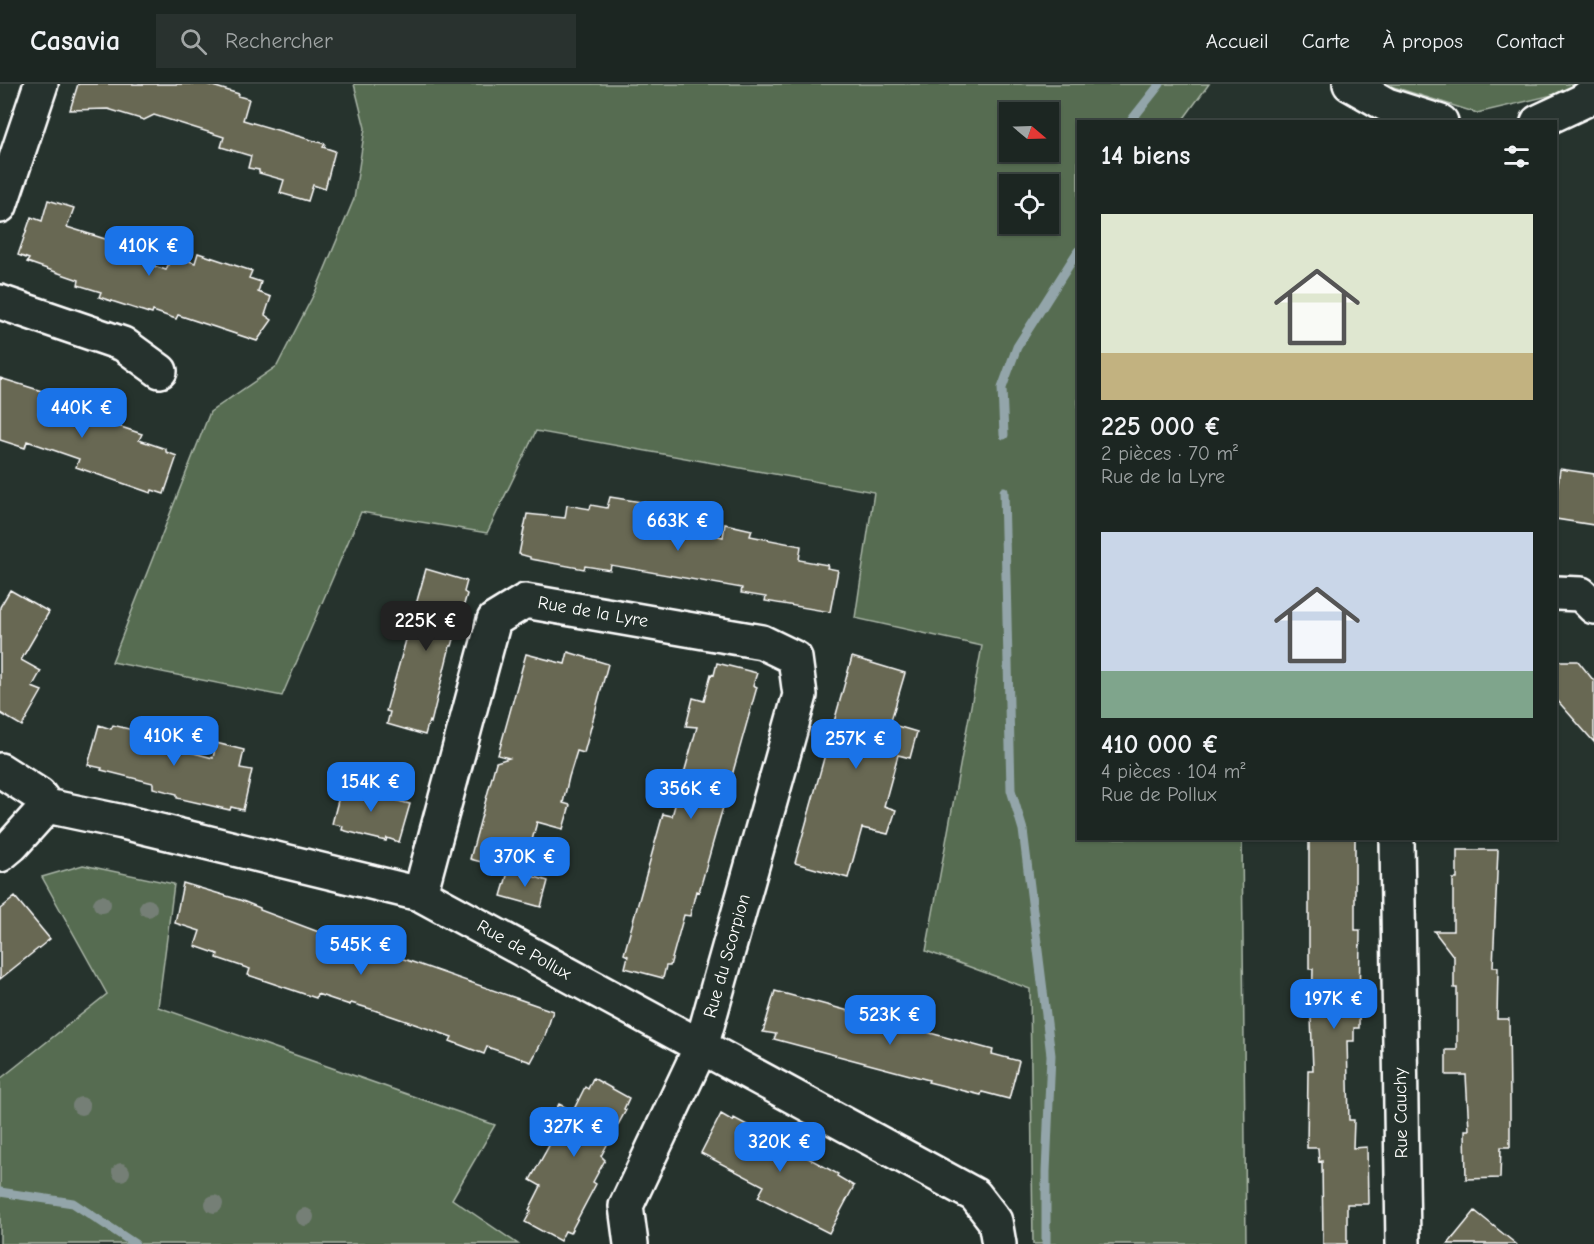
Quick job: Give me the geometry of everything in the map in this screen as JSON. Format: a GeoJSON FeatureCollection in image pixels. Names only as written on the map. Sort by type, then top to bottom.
{"type":"FeatureCollection","features":[{"type":"Feature","properties":{"kind":"street"},"geometry":{"type":"LineString","coordinates":[[0,206],[41,84]]}},
{"type":"Feature","properties":{"kind":"street"},"geometry":{"type":"LineString","coordinates":[[1350,84],[1387,105],[1436,120]]}},
{"type":"Feature","properties":{"kind":"street"},"geometry":{"type":"LineString","coordinates":[[1542,120],[1583,101],[1594,92]]}},
{"type":"Feature","properties":{"kind":"street"},"geometry":{"type":"LineString","coordinates":[[0,302],[123,344],[160,371]]}},
{"type":"Feature","properties":{"kind":"street"},"geometry":{"type":"LineString","coordinates":[[1557,593],[1581,594],[1594,607]]}},
{"type":"Feature","properties":{"kind":"street","name":"Rue de la Lyre"},"geometry":{"type":"LineString","coordinates":[[420,894],[494,620],[525,601],[762,642],[795,658]]}},
{"type":"Feature","properties":{"kind":"street","name":"Rue du Scorpion"},"geometry":{"type":"LineString","coordinates":[[631,1244],[626,1206],[701,1047],[800,695],[795,658]]}},
{"type":"Feature","properties":{"kind":"street"},"geometry":{"type":"LineString","coordinates":[[0,770],[39,795],[47,806],[0,855]]}},
{"type":"Feature","properties":{"kind":"street","name":"Rue de Pollux"},"geometry":{"type":"LineString","coordinates":[[47,806],[123,822],[420,894],[975,1195],[995,1221],[999,1244]]}},
{"type":"Feature","properties":{"kind":"street","name":"Rue Cauchy"},"geometry":{"type":"LineString","coordinates":[[1397,840],[1403,1244]]}},
{"type":"Feature","properties":{"kind":"green space"},"geometry":{"type":"Polygon","coordinates":[[[354,84],[1209,84],[1183,120],[1077,120],[1077,840],[1242,840],[1246,1244],[1033,1244],[1030,989],[926,951],[982,646],[855,618],[874,492],[536,431],[487,533],[361,512],[282,696],[112,662],[210,412],[277,366],[316,290],[354,199],[365,128],[354,84]]]}},
{"type":"Feature","properties":{"kind":"green space"},"geometry":{"type":"Polygon","coordinates":[[[1384,84],[1583,84],[1582,88],[1477,113],[1384,84]]]}},
{"type":"Feature","properties":{"kind":"green space"},"geometry":{"type":"Polygon","coordinates":[[[83,865],[174,884],[158,1007],[495,1125],[452,1199],[518,1244],[0,1244],[0,1079],[107,994],[42,877],[83,865]]]}},
{"type":"Feature","properties":{"kind":"building"},"geometry":{"type":"Polygon","coordinates":[[[78,84],[206,84],[239,94],[238,96],[249,99],[243,120],[325,144],[323,147],[335,151],[325,189],[313,185],[308,201],[280,193],[284,180],[248,168],[251,156],[221,147],[224,137],[154,115],[144,120],[108,109],[70,110],[78,84]]]}},
{"type":"Feature","properties":{"kind":"building"},"geometry":{"type":"Polygon","coordinates":[[[48,200],[74,208],[67,227],[118,243],[115,253],[166,270],[172,255],[195,263],[198,253],[252,271],[249,278],[261,282],[258,292],[271,297],[265,315],[272,320],[257,341],[178,315],[176,319],[153,311],[152,314],[99,297],[101,292],[78,285],[79,280],[27,262],[29,259],[18,255],[31,217],[42,221],[48,200]]]}},
{"type":"Feature","properties":{"kind":"building"},"geometry":{"type":"Polygon","coordinates":[[[0,378],[45,392],[43,398],[94,414],[94,418],[142,434],[139,440],[166,449],[166,452],[177,456],[164,494],[152,490],[151,493],[76,467],[79,459],[27,441],[25,448],[0,440],[0,378]]]}},
{"type":"Feature","properties":{"kind":"building"},"geometry":{"type":"Polygon","coordinates":[[[1560,469],[1594,474],[1594,525],[1557,519],[1560,469]]]}},
{"type":"Feature","properties":{"kind":"building"},"geometry":{"type":"Polygon","coordinates":[[[610,497],[648,503],[647,509],[675,515],[673,527],[723,537],[725,524],[752,530],[750,536],[801,546],[799,560],[828,565],[827,568],[838,570],[830,612],[765,601],[766,597],[741,593],[742,588],[611,565],[610,570],[585,566],[584,569],[530,559],[530,557],[519,554],[527,514],[565,518],[567,505],[590,509],[591,505],[607,508],[610,497]]]}},
{"type":"Feature","properties":{"kind":"building"},"geometry":{"type":"Polygon","coordinates":[[[426,569],[467,581],[464,592],[467,594],[452,646],[450,646],[431,723],[429,721],[425,735],[387,724],[390,712],[386,711],[426,569]]]}},
{"type":"Feature","properties":{"kind":"building"},"geometry":{"type":"Polygon","coordinates":[[[10,590],[49,612],[21,660],[41,671],[32,687],[42,691],[22,726],[0,713],[0,607],[10,590]]]}},
{"type":"Feature","properties":{"kind":"building"},"geometry":{"type":"Polygon","coordinates":[[[568,652],[608,664],[584,753],[577,751],[569,777],[563,803],[570,805],[563,829],[537,822],[523,873],[470,859],[496,762],[509,758],[498,755],[526,654],[565,664],[568,652]]]}},
{"type":"Feature","properties":{"kind":"building"},"geometry":{"type":"Polygon","coordinates":[[[852,657],[905,673],[890,724],[917,732],[910,758],[898,755],[884,806],[896,810],[888,834],[862,828],[848,878],[795,863],[852,657]]]}},
{"type":"Feature","properties":{"kind":"building"},"geometry":{"type":"Polygon","coordinates":[[[1557,661],[1578,661],[1594,681],[1594,742],[1557,700],[1557,661]]]}},
{"type":"Feature","properties":{"kind":"building"},"geometry":{"type":"Polygon","coordinates":[[[717,663],[757,673],[753,685],[757,687],[699,892],[696,891],[690,916],[684,915],[670,966],[666,966],[663,978],[625,968],[628,956],[624,954],[663,814],[672,816],[697,727],[686,726],[693,698],[704,701],[711,674],[714,675],[717,663]]]}},
{"type":"Feature","properties":{"kind":"building"},"geometry":{"type":"Polygon","coordinates":[[[99,725],[111,729],[113,725],[165,738],[163,745],[213,758],[216,743],[244,750],[240,768],[252,770],[243,810],[231,807],[230,810],[177,798],[177,794],[153,788],[153,783],[88,765],[99,725]]]}},
{"type":"Feature","properties":{"kind":"building"},"geometry":{"type":"Polygon","coordinates":[[[355,784],[399,796],[398,801],[410,804],[399,842],[342,830],[343,826],[332,824],[342,785],[354,788],[355,784]]]}},
{"type":"Feature","properties":{"kind":"building"},"geometry":{"type":"Polygon","coordinates":[[[1309,840],[1355,840],[1355,930],[1360,930],[1359,1028],[1354,1028],[1354,1041],[1347,1041],[1349,1120],[1354,1120],[1353,1148],[1367,1147],[1368,1204],[1347,1204],[1347,1244],[1323,1244],[1322,1161],[1319,1162],[1318,1148],[1307,1148],[1308,1070],[1313,1070],[1311,1017],[1313,969],[1309,969],[1309,840]]]}},
{"type":"Feature","properties":{"kind":"building"},"geometry":{"type":"Polygon","coordinates":[[[1457,850],[1498,850],[1493,967],[1498,967],[1497,1019],[1509,1019],[1510,1099],[1510,1147],[1501,1147],[1500,1178],[1466,1179],[1465,1130],[1469,1130],[1466,1075],[1446,1075],[1446,1050],[1457,1050],[1457,988],[1454,988],[1454,957],[1434,931],[1453,931],[1453,879],[1457,879],[1457,850]]]}},
{"type":"Feature","properties":{"kind":"building"},"geometry":{"type":"Polygon","coordinates":[[[509,869],[548,881],[541,907],[501,896],[509,869]]]}},
{"type":"Feature","properties":{"kind":"building"},"geometry":{"type":"Polygon","coordinates":[[[183,883],[240,900],[260,910],[348,943],[349,940],[553,1011],[545,1036],[531,1062],[487,1047],[484,1054],[450,1041],[452,1037],[374,1010],[317,994],[316,998],[248,975],[250,969],[217,958],[218,954],[195,946],[200,931],[175,923],[183,883]]]}},
{"type":"Feature","properties":{"kind":"building"},"geometry":{"type":"Polygon","coordinates":[[[15,897],[50,939],[0,979],[0,909],[15,897]]]}},
{"type":"Feature","properties":{"kind":"building"},"geometry":{"type":"Polygon","coordinates":[[[775,991],[993,1050],[992,1054],[1019,1061],[1009,1099],[982,1092],[981,1095],[928,1082],[929,1080],[774,1039],[776,1034],[763,1032],[775,991]]]}},
{"type":"Feature","properties":{"kind":"building"},"geometry":{"type":"Polygon","coordinates":[[[593,1078],[629,1098],[624,1109],[626,1110],[601,1156],[605,1160],[593,1182],[596,1184],[570,1233],[565,1231],[560,1241],[525,1222],[541,1186],[530,1180],[556,1133],[546,1128],[559,1104],[573,1111],[585,1087],[588,1089],[593,1078]]]}},
{"type":"Feature","properties":{"kind":"building"},"geometry":{"type":"Polygon","coordinates":[[[721,1114],[733,1121],[734,1118],[838,1174],[837,1176],[854,1186],[829,1233],[758,1197],[764,1186],[701,1153],[721,1114]]]}},
{"type":"Feature","properties":{"kind":"building"},"geometry":{"type":"Polygon","coordinates":[[[1475,1211],[1516,1244],[1448,1244],[1475,1211]]]}},
{"type":"Feature","properties":{"kind":"waterway"},"geometry":{"type":"LineString","coordinates":[[1132,120],[1160,84]]}},
{"type":"Feature","properties":{"kind":"waterway"},"geometry":{"type":"LineString","coordinates":[[1004,435],[1002,388],[1017,347],[1077,253]]}},
{"type":"Feature","properties":{"kind":"waterway"},"geometry":{"type":"LineString","coordinates":[[1004,491],[1011,790],[1023,830],[1051,1055],[1046,1172],[1046,1244]]}},
{"type":"Feature","properties":{"kind":"waterway"},"geometry":{"type":"LineString","coordinates":[[0,1192],[73,1203],[135,1244]]}}]}
